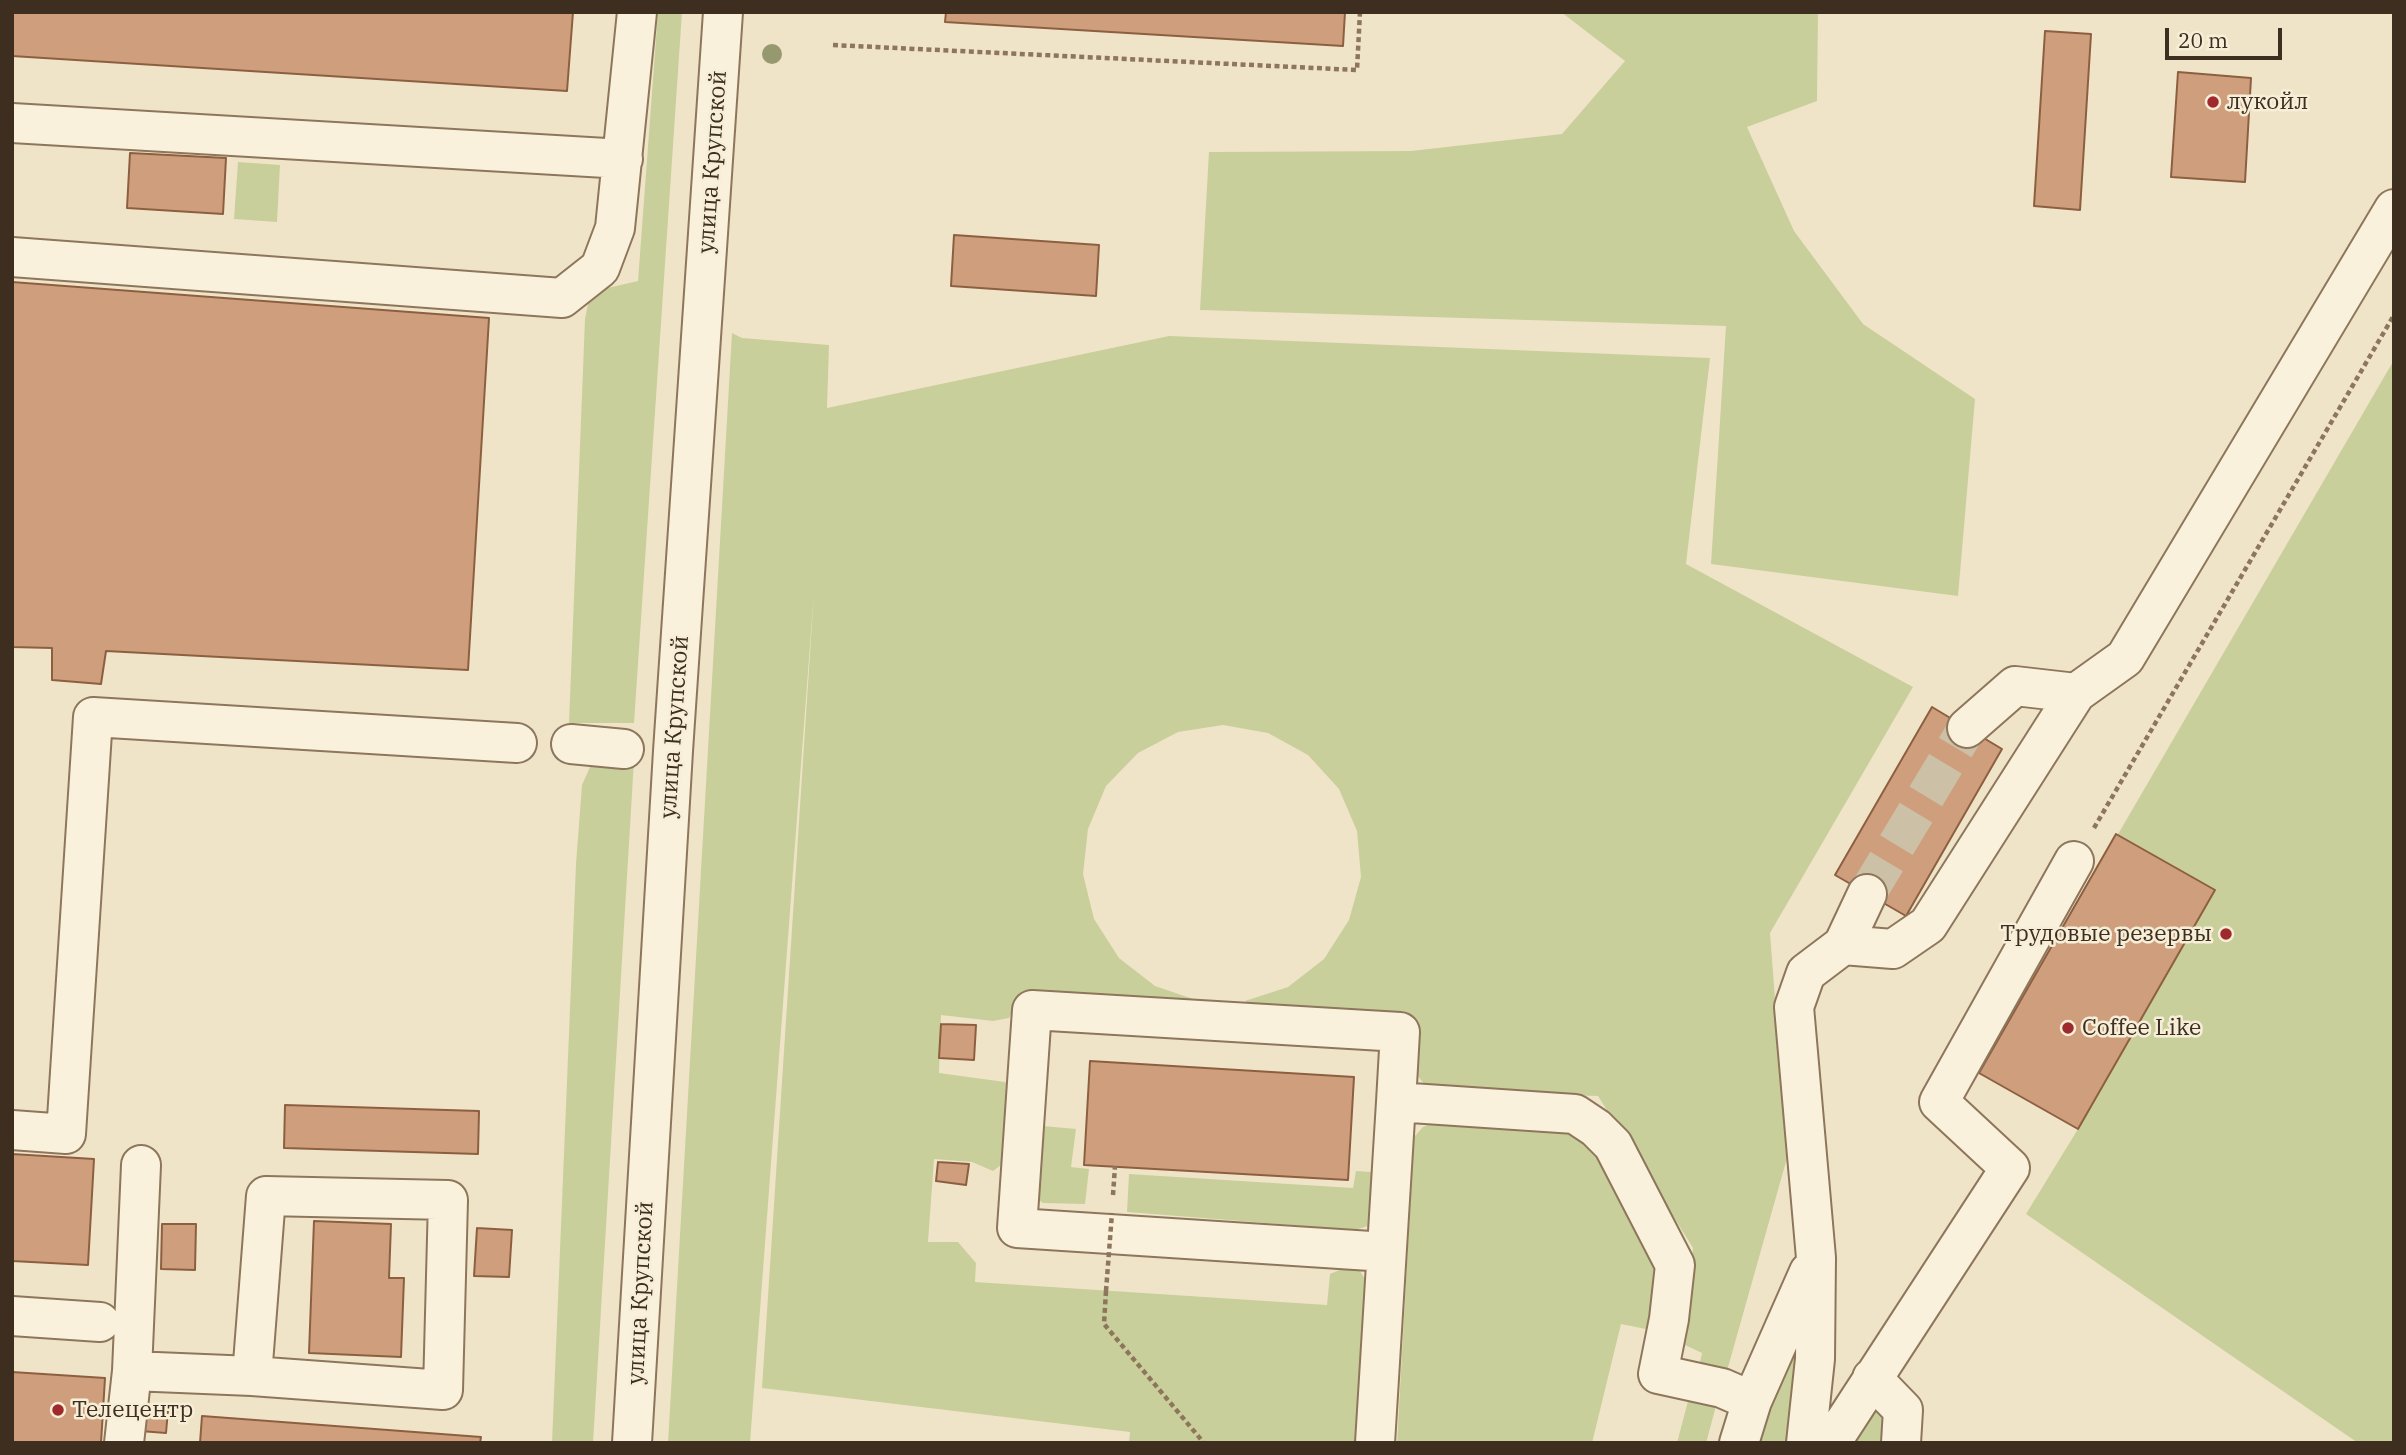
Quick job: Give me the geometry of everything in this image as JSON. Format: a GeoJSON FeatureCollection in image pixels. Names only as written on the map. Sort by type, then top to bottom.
{"type":"FeatureCollection","features":[{"type":"Feature","properties":{"kind":"street"},"geometry":{"type":"LineString","coordinates":[[12,257],[562,298],[600,268],[615,228],[637,12]]}},
{"type":"Feature","properties":{"kind":"street","name":"улица Крупской"},"geometry":{"type":"LineString","coordinates":[[632,1443],[673,751],[723,12]]}},
{"type":"Feature","properties":{"kind":"street"},"geometry":{"type":"LineString","coordinates":[[12,123],[623,159]]}},
{"type":"Feature","properties":{"kind":"street"},"geometry":{"type":"LineString","coordinates":[[1843,945],[1893,949],[1928,925],[2076,693],[2125,658],[2394,209]]}},
{"type":"Feature","properties":{"kind":"street"},"geometry":{"type":"LineString","coordinates":[[1966,728],[2015,686],[2076,693]]}},
{"type":"Feature","properties":{"kind":"street"},"geometry":{"type":"LineString","coordinates":[[12,1130],[66,1134],[93,717],[517,743]]}},
{"type":"Feature","properties":{"kind":"street"},"geometry":{"type":"LineString","coordinates":[[571,744],[624,749]]}},
{"type":"Feature","properties":{"kind":"street"},"geometry":{"type":"LineString","coordinates":[[1830,1443],[2010,1168],[1938,1102],[2074,860]]}},
{"type":"Feature","properties":{"kind":"street"},"geometry":{"type":"LineString","coordinates":[[1806,1443],[1815,1359],[1816,1258],[1794,1007],[1806,973],[1843,945],[1867,894]]}},
{"type":"Feature","properties":{"kind":"street"},"geometry":{"type":"LineString","coordinates":[[1375,1443],[1400,1032],[1032,1010],[1017,1227],[1386,1252]]}},
{"type":"Feature","properties":{"kind":"street"},"geometry":{"type":"LineString","coordinates":[[1396,1101],[1574,1114],[1596,1128],[1613,1145],[1675,1265],[1669,1318],[1658,1374],[1722,1388],[1752,1401]]}},
{"type":"Feature","properties":{"kind":"street"},"geometry":{"type":"LineString","coordinates":[[124,1443],[132,1371],[141,1165]]}},
{"type":"Feature","properties":{"kind":"street"},"geometry":{"type":"LineString","coordinates":[[132,1371],[252,1376],[443,1391],[448,1200],[266,1196],[252,1376]]}},
{"type":"Feature","properties":{"kind":"street"},"geometry":{"type":"LineString","coordinates":[[1739,1443],[1752,1401],[1816,1258]]}},
{"type":"Feature","properties":{"kind":"street"},"geometry":{"type":"LineString","coordinates":[[12,1316],[100,1322]]}},
{"type":"Feature","properties":{"kind":"street"},"geometry":{"type":"LineString","coordinates":[[1872,1378],[1903,1409],[1901,1443]]}},
{"type":"Feature","properties":{"kind":"path"},"geometry":{"type":"LineString","coordinates":[[833,45],[1357,70],[1360,12]]}},
{"type":"Feature","properties":{"kind":"path"},"geometry":{"type":"LineString","coordinates":[[2074,860],[2394,315]]}},
{"type":"Feature","properties":{"kind":"path"},"geometry":{"type":"LineString","coordinates":[[1115,1166],[1104,1324],[1204,1443]]}},
{"type":"Feature","properties":{"kind":"green space"},"geometry":{"type":"Polygon","coordinates":[[[658,12],[682,12],[634,723],[569,723],[585,319],[589,299],[603,289],[638,281],[658,12]]]}},
{"type":"Feature","properties":{"kind":"green space"},"geometry":{"type":"Polygon","coordinates":[[[1561,12],[1818,12],[1817,101],[1747,127],[1794,231],[1863,324],[1975,399],[1958,596],[1711,564],[1726,326],[1200,310],[1209,152],[1411,151],[1562,134],[1625,61],[1561,12]]]}},
{"type":"Feature","properties":{"kind":"green space"},"geometry":{"type":"Polygon","coordinates":[[[238,162],[280,165],[277,222],[234,219],[238,162]]]}},
{"type":"Feature","properties":{"kind":"green space"},"geometry":{"type":"Polygon","coordinates":[[[732,333],[742,338],[829,345],[827,408],[1169,336],[1710,358],[1686,564],[1913,687],[1770,933],[1787,1158],[1725,1378],[1699,1366],[1702,1353],[1683,1344],[1693,1248],[1598,1096],[1443,1092],[1425,1085],[1417,1075],[1417,1021],[1335,1011],[1254,1008],[1245,1001],[1288,987],[1324,959],[1349,920],[1361,877],[1357,831],[1339,789],[1308,755],[1268,733],[1223,725],[1178,732],[1138,753],[1106,786],[1088,829],[1083,874],[1094,919],[1119,958],[1155,986],[1199,1001],[1203,1008],[1022,994],[1009,1018],[993,1021],[941,1015],[939,1073],[1005,1082],[1014,1093],[1005,1162],[993,1171],[972,1162],[934,1159],[928,1242],[958,1242],[976,1263],[975,1282],[1327,1305],[1330,1274],[1344,1268],[1360,1271],[1368,1284],[1357,1443],[1129,1443],[1130,1432],[762,1388],[814,592],[750,1443],[668,1443],[732,333]]]}},
{"type":"Feature","properties":{"kind":"green space","name":"Трудовые резервы"},"geometry":{"type":"Polygon","coordinates":[[[2394,360],[2394,1443],[2358,1443],[2026,1214],[2078,1129],[1979,1073],[2394,360]]]}},
{"type":"Feature","properties":{"kind":"green space"},"geometry":{"type":"Polygon","coordinates":[[[594,758],[634,760],[593,1443],[552,1443],[576,864],[582,785],[594,758]]]}},
{"type":"Feature","properties":{"kind":"green space"},"geometry":{"type":"Polygon","coordinates":[[[1444,1118],[1592,1134],[1663,1254],[1651,1330],[1621,1324],[1592,1443],[1397,1443],[1414,1137],[1423,1127],[1444,1118]]]}},
{"type":"Feature","properties":{"kind":"green space"},"geometry":{"type":"Polygon","coordinates":[[[1032,1125],[1076,1129],[1071,1167],[1089,1169],[1085,1204],[1043,1203],[1030,1194],[1032,1125]]]}},
{"type":"Feature","properties":{"kind":"green space"},"geometry":{"type":"Polygon","coordinates":[[[1375,1143],[1377,1212],[1368,1226],[1355,1230],[1127,1212],[1129,1174],[1353,1188],[1356,1171],[1371,1172],[1375,1143]]]}},
{"type":"Feature","properties":{"kind":"green space"},"geometry":{"type":"Polygon","coordinates":[[[1816,1258],[1806,1443],[1739,1443],[1816,1258]]]}},
{"type":"Feature","properties":{"kind":"green space"},"geometry":{"type":"Polygon","coordinates":[[[1869,1384],[1899,1443],[1831,1443],[1869,1384]]]}},
{"type":"Feature","properties":{"kind":"green space"},"geometry":{"type":"Polygon","coordinates":[[[1688,1401],[1716,1406],[1706,1443],[1677,1443],[1688,1401]]]}},
{"type":"Feature","properties":{"kind":"building"},"geometry":{"type":"Polygon","coordinates":[[[12,12],[573,12],[567,91],[12,56],[12,12]]]}},
{"type":"Feature","properties":{"kind":"building"},"geometry":{"type":"Polygon","coordinates":[[[946,12],[1345,12],[1343,46],[945,22],[946,12]]]}},
{"type":"Feature","properties":{"kind":"building"},"geometry":{"type":"Polygon","coordinates":[[[2045,31],[2091,34],[2080,210],[2034,206],[2045,31]]]}},
{"type":"Feature","properties":{"kind":"building","name":"лукойл"},"geometry":{"type":"Polygon","coordinates":[[[2178,72],[2251,78],[2245,182],[2171,177],[2178,72]]]}},
{"type":"Feature","properties":{"kind":"building"},"geometry":{"type":"Polygon","coordinates":[[[130,153],[226,158],[223,214],[127,208],[130,153]]]}},
{"type":"Feature","properties":{"kind":"building"},"geometry":{"type":"Polygon","coordinates":[[[954,235],[1099,245],[1096,296],[951,286],[954,235]]]}},
{"type":"Feature","properties":{"kind":"building"},"geometry":{"type":"Polygon","coordinates":[[[12,282],[489,318],[468,670],[106,651],[101,684],[52,680],[52,648],[12,647],[12,282]]]}},
{"type":"Feature","properties":{"kind":"building"},"geometry":{"type":"Polygon","coordinates":[[[1932,707],[2002,749],[1906,916],[1835,875],[1932,707]]]}},
{"type":"Feature","properties":{"kind":"building"},"geometry":{"type":"Polygon","coordinates":[[[2116,834],[2215,890],[2078,1129],[1979,1073],[2116,834]]]}},
{"type":"Feature","properties":{"kind":"building"},"geometry":{"type":"Polygon","coordinates":[[[941,1024],[976,1025],[974,1060],[939,1058],[941,1024]]]}},
{"type":"Feature","properties":{"kind":"building"},"geometry":{"type":"Polygon","coordinates":[[[1090,1061],[1354,1077],[1348,1180],[1084,1165],[1090,1061]]]}},
{"type":"Feature","properties":{"kind":"building"},"geometry":{"type":"Polygon","coordinates":[[[285,1105],[479,1111],[478,1154],[284,1148],[285,1105]]]}},
{"type":"Feature","properties":{"kind":"building"},"geometry":{"type":"Polygon","coordinates":[[[12,1154],[94,1159],[88,1265],[12,1261],[12,1154]]]}},
{"type":"Feature","properties":{"kind":"building"},"geometry":{"type":"Polygon","coordinates":[[[938,1162],[969,1164],[966,1185],[936,1181],[938,1162]]]}},
{"type":"Feature","properties":{"kind":"building"},"geometry":{"type":"Polygon","coordinates":[[[314,1221],[391,1224],[389,1278],[404,1278],[401,1357],[309,1353],[314,1221]]]}},
{"type":"Feature","properties":{"kind":"building"},"geometry":{"type":"Polygon","coordinates":[[[162,1224],[196,1224],[195,1270],[161,1269],[162,1224]]]}},
{"type":"Feature","properties":{"kind":"building"},"geometry":{"type":"Polygon","coordinates":[[[477,1228],[512,1230],[509,1277],[474,1276],[477,1228]]]}},
{"type":"Feature","properties":{"kind":"building","name":"Телецентр"},"geometry":{"type":"Polygon","coordinates":[[[12,1372],[105,1378],[101,1443],[12,1443],[12,1372]]]}},
{"type":"Feature","properties":{"kind":"building"},"geometry":{"type":"Polygon","coordinates":[[[142,1408],[168,1410],[166,1433],[140,1431],[142,1408]]]}},
{"type":"Feature","properties":{"kind":"building"},"geometry":{"type":"Polygon","coordinates":[[[202,1416],[481,1437],[480,1443],[200,1443],[202,1416]]]}},
{"type":"Feature","properties":{"kind":"tunnel"},"geometry":{"type":"LineString","coordinates":[[1867,894],[1967,728]]}},
{"type":"Feature","properties":{"kind":"place","name":"лукойл"},"geometry":{"type":"Point","coordinates":[2213,102]}},
{"type":"Feature","properties":{"kind":"place","name":"Трудовые резервы"},"geometry":{"type":"Point","coordinates":[2226,934]}},
{"type":"Feature","properties":{"kind":"place","name":"Coffee Like"},"geometry":{"type":"Point","coordinates":[2068,1028]}},
{"type":"Feature","properties":{"kind":"place","name":"Телецентр"},"geometry":{"type":"Point","coordinates":[58,1410]}}]}
